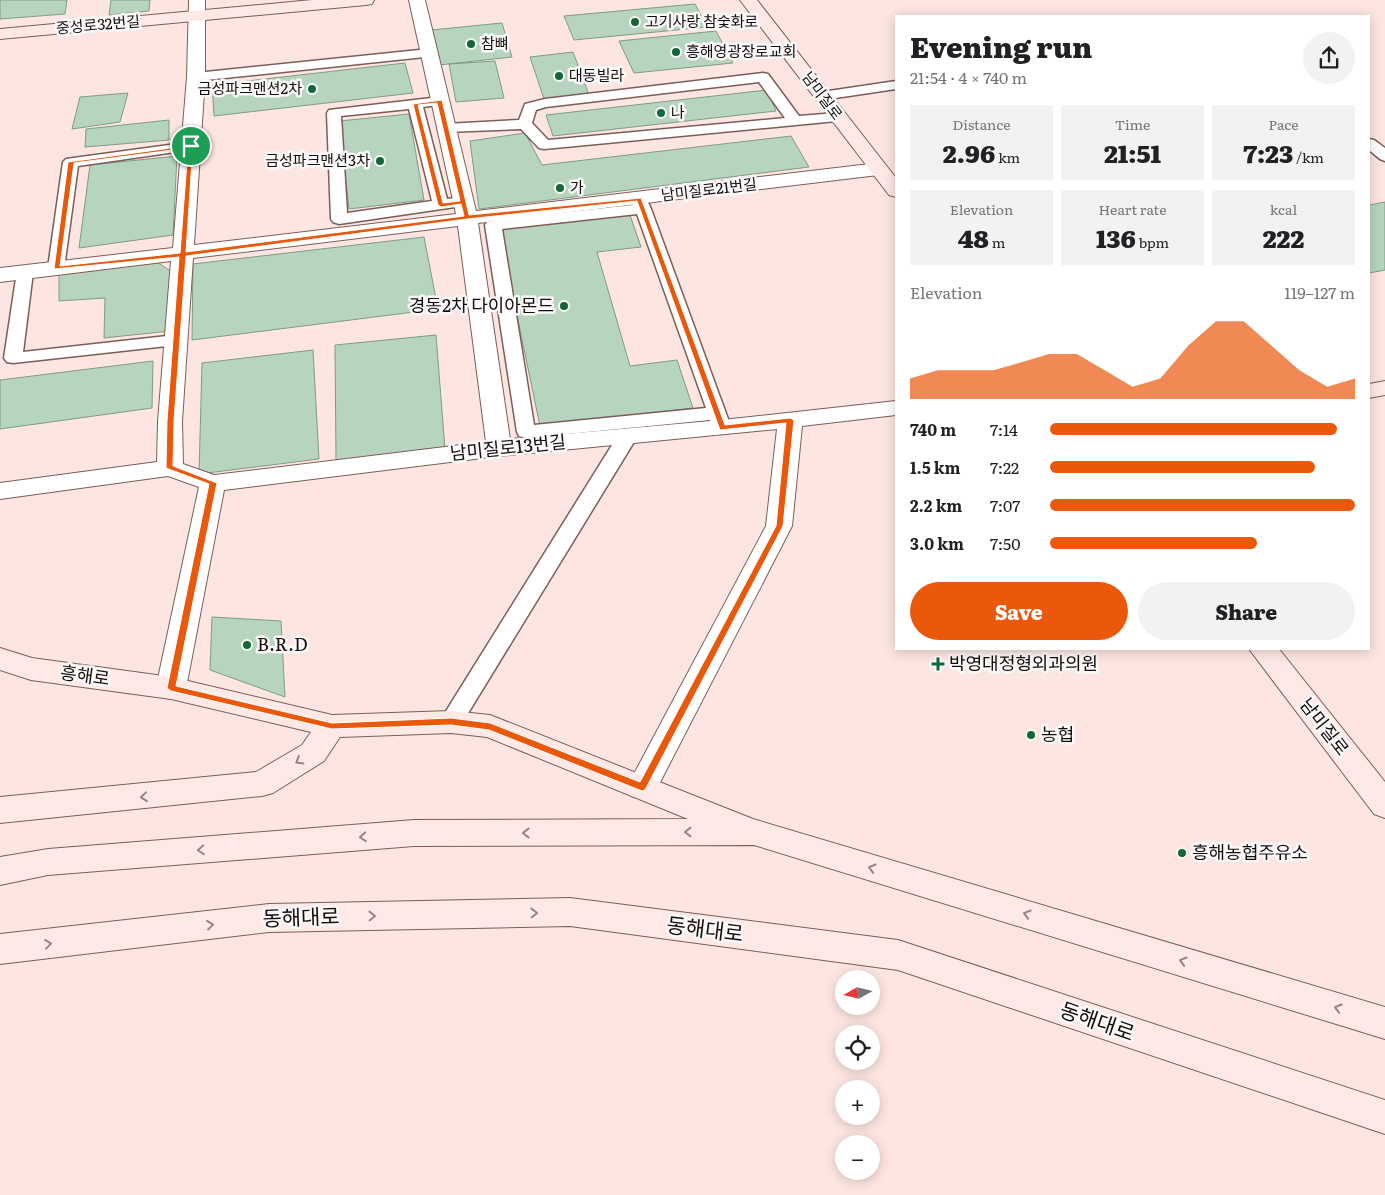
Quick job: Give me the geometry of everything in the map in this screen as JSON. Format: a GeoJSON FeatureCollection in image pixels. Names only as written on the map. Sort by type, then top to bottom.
{"type":"FeatureCollection","features":[{"type":"Feature","properties":{"kind":"street","name":"중성로32번길"},"geometry":{"type":"LineString","coordinates":[[0,34],[197,8],[366,0]]}},
{"type":"Feature","properties":{"kind":"street"},"geometry":{"type":"LineString","coordinates":[[417,0],[465,210],[499,448]]}},
{"type":"Feature","properties":{"kind":"street","name":"남미질로"},"geometry":{"type":"LineString","coordinates":[[748,0],[895,190]]}},
{"type":"Feature","properties":{"kind":"street"},"geometry":{"type":"LineString","coordinates":[[0,491],[170,468],[170,421],[196,77],[197,8]]}},
{"type":"Feature","properties":{"kind":"street","name":"남미질로21번길"},"geometry":{"type":"LineString","coordinates":[[0,275],[183,254],[465,210],[505,218],[641,204],[878,169]]}},
{"type":"Feature","properties":{"kind":"street"},"geometry":{"type":"LineString","coordinates":[[1370,391],[1385,388]]}},
{"type":"Feature","properties":{"kind":"street","name":"남미질로13번길"},"geometry":{"type":"LineString","coordinates":[[170,468],[213,483],[499,448],[627,437],[719,421],[790,420],[895,408]]}},
{"type":"Feature","properties":{"kind":"street"},"geometry":{"type":"LineString","coordinates":[[642,787],[779,526],[790,420]]}},
{"type":"Feature","properties":{"kind":"street"},"geometry":{"type":"LineString","coordinates":[[171,688],[213,483]]}},
{"type":"Feature","properties":{"kind":"street","name":"남미질로"},"geometry":{"type":"LineString","coordinates":[[1264,650],[1385,805]]}},
{"type":"Feature","properties":{"kind":"street","name":"흥해로"},"geometry":{"type":"LineString","coordinates":[[0,659],[32,669],[171,688],[332,726],[451,722],[490,726],[754,832]]}},
{"type":"Feature","properties":{"kind":"street"},"geometry":{"type":"LineString","coordinates":[[0,810],[262,784],[313,753],[332,726]]}},
{"type":"Feature","properties":{"kind":"street"},"geometry":{"type":"LineString","coordinates":[[0,871],[48,862],[414,833],[754,832],[1385,1023]]}},
{"type":"Feature","properties":{"kind":"street","name":"동해대로"},"geometry":{"type":"LineString","coordinates":[[0,950],[269,918],[570,912],[898,955],[1385,1117]]}},
{"type":"Feature","properties":{"kind":"lane"},"geometry":{"type":"LineString","coordinates":[[196,77],[429,53]]}},
{"type":"Feature","properties":{"kind":"lane"},"geometry":{"type":"LineString","coordinates":[[525,124],[530,106],[544,103],[763,77],[795,121]]}},
{"type":"Feature","properties":{"kind":"lane"},"geometry":{"type":"LineString","coordinates":[[822,96],[895,85]]}},
{"type":"Feature","properties":{"kind":"lane"},"geometry":{"type":"LineString","coordinates":[[440,101],[334,113],[339,219],[441,205],[465,210]]}},
{"type":"Feature","properties":{"kind":"lane"},"geometry":{"type":"LineString","coordinates":[[415,104],[441,205]]}},
{"type":"Feature","properties":{"kind":"lane"},"geometry":{"type":"LineString","coordinates":[[525,124],[544,145],[837,117]]}},
{"type":"Feature","properties":{"kind":"lane"},"geometry":{"type":"LineString","coordinates":[[446,128],[525,124]]}},
{"type":"Feature","properties":{"kind":"lane"},"geometry":{"type":"LineString","coordinates":[[1370,144],[1385,156]]}},
{"type":"Feature","properties":{"kind":"lane"},"geometry":{"type":"LineString","coordinates":[[56,268],[71,162],[191,146]]}},
{"type":"Feature","properties":{"kind":"lane"},"geometry":{"type":"LineString","coordinates":[[505,218],[493,225],[526,432],[719,421],[641,204]]}},
{"type":"Feature","properties":{"kind":"lane"},"geometry":{"type":"LineString","coordinates":[[25,272],[13,358],[176,340]]}},
{"type":"Feature","properties":{"kind":"lane"},"geometry":{"type":"LineString","coordinates":[[451,722],[627,437]]}},
{"type":"Feature","properties":{"kind":"building"},"geometry":{"type":"Polygon","coordinates":[[[0,0],[67,0],[65,14],[0,19],[0,0]]]}},
{"type":"Feature","properties":{"kind":"building"},"geometry":{"type":"Polygon","coordinates":[[[111,0],[150,0],[149,11],[109,15],[111,0]]]}},
{"type":"Feature","properties":{"kind":"building","name":"고기사랑 참숯화로"},"geometry":{"type":"Polygon","coordinates":[[[695,4],[707,27],[574,40],[564,16],[695,4]]]}},
{"type":"Feature","properties":{"kind":"building","name":"참뼈"},"geometry":{"type":"Polygon","coordinates":[[[502,23],[512,57],[439,65],[431,30],[502,23]]]}},
{"type":"Feature","properties":{"kind":"building","name":"흥해영광장로교회"},"geometry":{"type":"Polygon","coordinates":[[[716,31],[733,63],[634,73],[619,41],[716,31]]]}},
{"type":"Feature","properties":{"kind":"building","name":"대동빌라"},"geometry":{"type":"Polygon","coordinates":[[[573,52],[589,95],[544,99],[530,57],[573,52]]]}},
{"type":"Feature","properties":{"kind":"building"},"geometry":{"type":"Polygon","coordinates":[[[495,61],[504,98],[456,102],[449,64],[495,61]]]}},
{"type":"Feature","properties":{"kind":"building","name":"금성파크맨션2차"},"geometry":{"type":"Polygon","coordinates":[[[405,63],[413,93],[214,116],[212,85],[405,63]]]}},
{"type":"Feature","properties":{"kind":"building","name":"나"},"geometry":{"type":"Polygon","coordinates":[[[767,90],[776,111],[553,136],[546,115],[767,90]]]}},
{"type":"Feature","properties":{"kind":"building"},"geometry":{"type":"Polygon","coordinates":[[[128,93],[120,122],[72,129],[80,97],[128,93]]]}},
{"type":"Feature","properties":{"kind":"building","name":"금성파크맨션3차"},"geometry":{"type":"Polygon","coordinates":[[[409,114],[424,200],[349,209],[339,121],[409,114]]]}},
{"type":"Feature","properties":{"kind":"building"},"geometry":{"type":"Polygon","coordinates":[[[169,120],[169,140],[85,147],[86,129],[169,120]]]}},
{"type":"Feature","properties":{"kind":"building","name":"가"},"geometry":{"type":"Polygon","coordinates":[[[525,133],[542,165],[791,136],[809,167],[479,209],[470,141],[525,133]]]}},
{"type":"Feature","properties":{"kind":"building"},"geometry":{"type":"Polygon","coordinates":[[[177,156],[173,235],[79,248],[90,165],[177,156]]]}},
{"type":"Feature","properties":{"kind":"building"},"geometry":{"type":"Polygon","coordinates":[[[1385,202],[1385,270],[1370,273],[1370,205],[1385,202]]]}},
{"type":"Feature","properties":{"kind":"building","name":"경동2차 다이아몬드"},"geometry":{"type":"Polygon","coordinates":[[[630,215],[641,247],[597,252],[630,366],[677,360],[693,408],[540,426],[499,229],[630,215]]]}},
{"type":"Feature","properties":{"kind":"building"},"geometry":{"type":"Polygon","coordinates":[[[424,237],[438,309],[192,340],[193,264],[424,237]]]}},
{"type":"Feature","properties":{"kind":"building"},"geometry":{"type":"Polygon","coordinates":[[[154,260],[172,272],[170,331],[104,338],[105,298],[59,301],[59,271],[154,260]]]}},
{"type":"Feature","properties":{"kind":"building"},"geometry":{"type":"Polygon","coordinates":[[[436,335],[445,449],[336,461],[335,345],[436,335]]]}},
{"type":"Feature","properties":{"kind":"building"},"geometry":{"type":"Polygon","coordinates":[[[313,350],[319,459],[199,474],[202,363],[313,350]]]}},
{"type":"Feature","properties":{"kind":"building"},"geometry":{"type":"Polygon","coordinates":[[[153,361],[152,408],[0,429],[0,380],[153,361]]]}},
{"type":"Feature","properties":{"kind":"building","name":"B.R.D"},"geometry":{"type":"Polygon","coordinates":[[[212,617],[281,621],[285,697],[210,670],[212,617]]]}},
{"type":"Feature","properties":{"kind":"place","name":"고기사랑 참숯화로"},"geometry":{"type":"Point","coordinates":[635,22]}},
{"type":"Feature","properties":{"kind":"place","name":"참뼈"},"geometry":{"type":"Point","coordinates":[471,44]}},
{"type":"Feature","properties":{"kind":"place","name":"흥해영광장로교회"},"geometry":{"type":"Point","coordinates":[676,52]}},
{"type":"Feature","properties":{"kind":"place","name":"대동빌라"},"geometry":{"type":"Point","coordinates":[559,76]}},
{"type":"Feature","properties":{"kind":"place","name":"금성파크맨션2차"},"geometry":{"type":"Point","coordinates":[312,89]}},
{"type":"Feature","properties":{"kind":"place","name":"나"},"geometry":{"type":"Point","coordinates":[661,113]}},
{"type":"Feature","properties":{"kind":"place","name":"금성파크맨션3차"},"geometry":{"type":"Point","coordinates":[380,161]}},
{"type":"Feature","properties":{"kind":"place","name":"가"},"geometry":{"type":"Point","coordinates":[560,188]}},
{"type":"Feature","properties":{"kind":"place","name":"경동2차 다이아몬드"},"geometry":{"type":"Point","coordinates":[564,306]}},
{"type":"Feature","properties":{"kind":"place","name":"B.R.D"},"geometry":{"type":"Point","coordinates":[247,645]}},
{"type":"Feature","properties":{"kind":"place","name":"박영대정형외과의원"},"geometry":{"type":"Point","coordinates":[938,664]}},
{"type":"Feature","properties":{"kind":"place","name":"농협"},"geometry":{"type":"Point","coordinates":[1031,735]}},
{"type":"Feature","properties":{"kind":"place","name":"흥해농협주유소"},"geometry":{"type":"Point","coordinates":[1182,853]}},
{"type":"Feature","properties":{"kind":"route"},"geometry":{"type":"LineString","coordinates":[[191,146],[71,162],[56,268],[183,254],[467,218],[463,202],[441,205],[415,104],[440,101],[467,218],[639,199],[722,428],[790,420],[779,526],[642,787],[490,726],[451,722],[332,726],[171,688],[213,483],[170,468],[170,421],[183,254],[191,146]]}}]}
